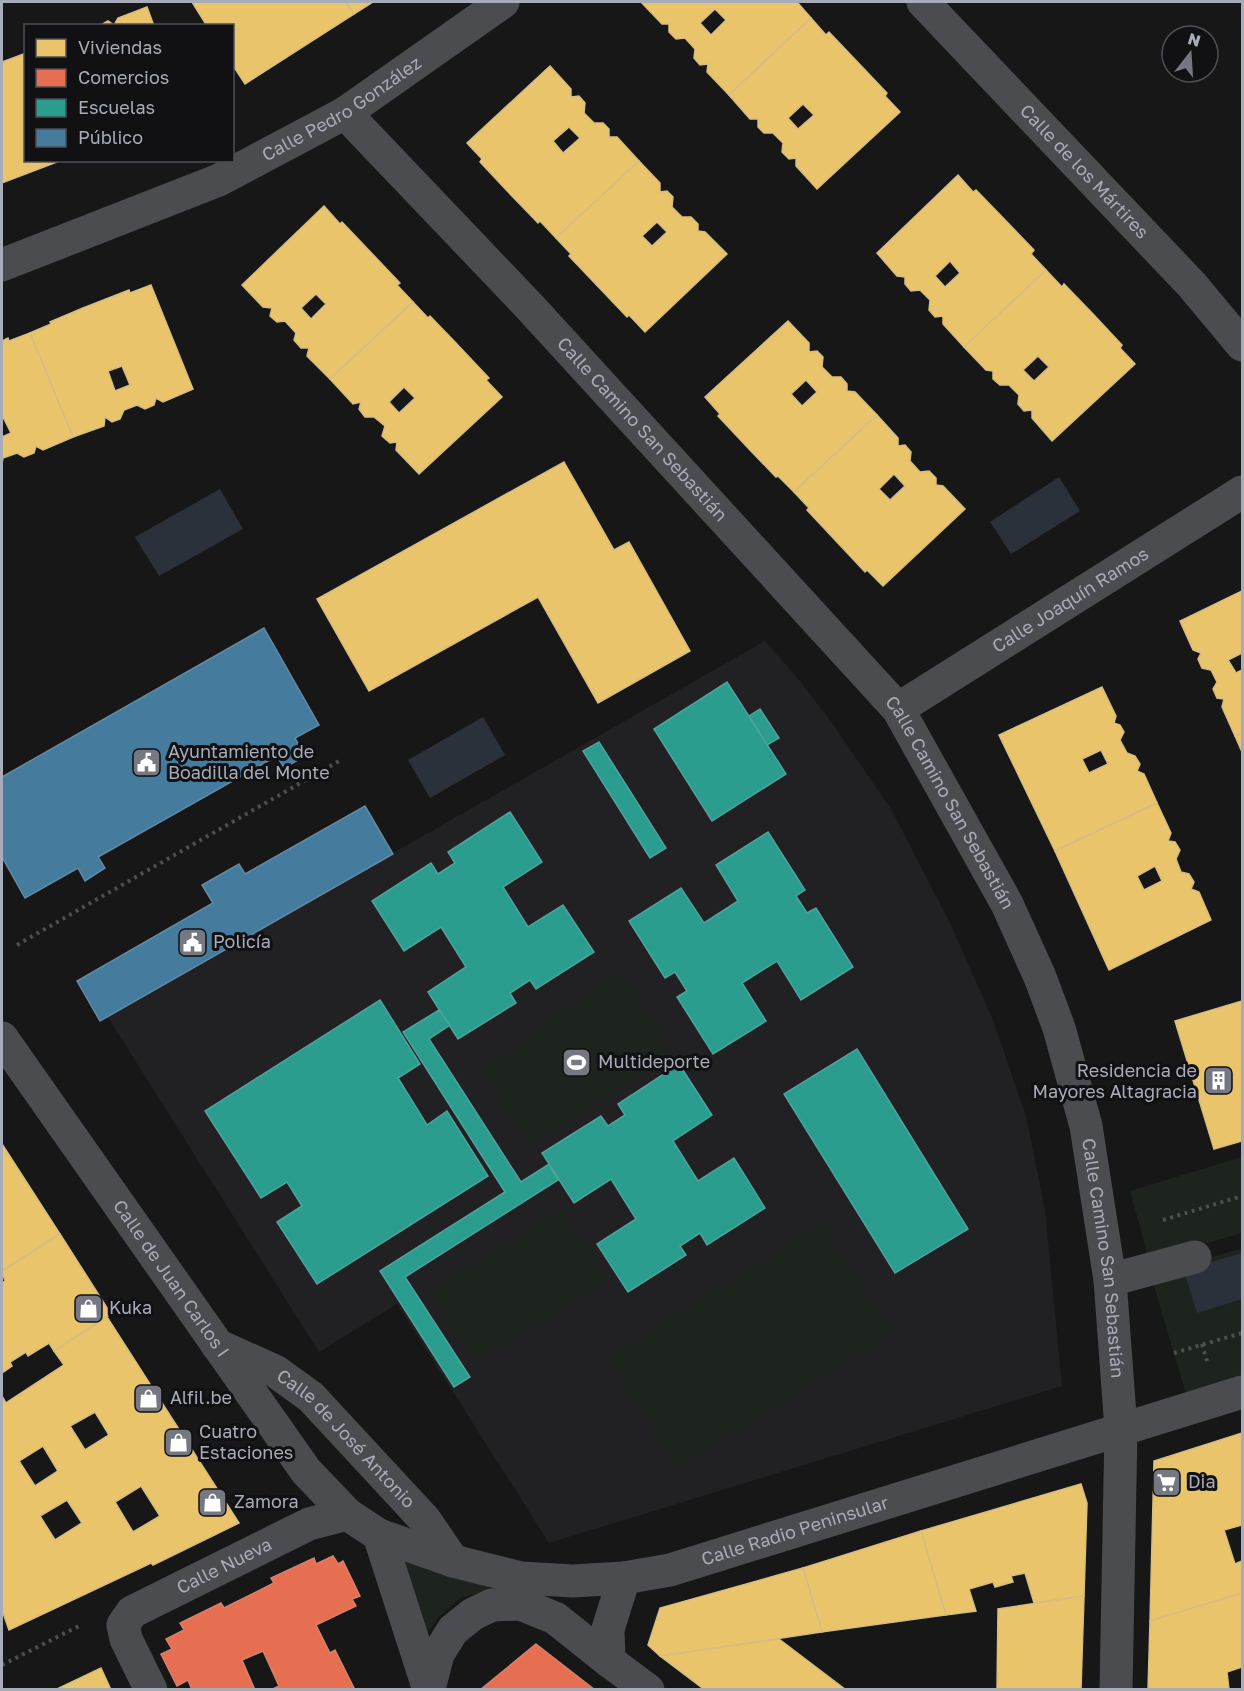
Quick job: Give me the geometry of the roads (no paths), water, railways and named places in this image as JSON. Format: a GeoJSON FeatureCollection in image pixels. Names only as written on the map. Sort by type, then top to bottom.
{"type":"FeatureCollection","features":[{"type":"Feature","properties":{"kind":"street","name":"Calle Pedro González"},"geometry":{"type":"LineString","coordinates":[[2,265],[219,180],[345,113],[503,2]]}},
{"type":"Feature","properties":{"kind":"street","name":"Calle de los Mártires"},"geometry":{"type":"LineString","coordinates":[[923,2],[1192,285],[1242,345]]}},
{"type":"Feature","properties":{"kind":"street","name":"Calle Camino San Sebastián"},"geometry":{"type":"LineString","coordinates":[[345,113],[530,306],[898,709],[1007,904],[1040,977],[1059,1028],[1086,1126],[1110,1280],[1121,1429],[1116,1689]]}},
{"type":"Feature","properties":{"kind":"street","name":"Calle Joaquín Ramos"},"geometry":{"type":"LineString","coordinates":[[898,709],[1242,492]]}},
{"type":"Feature","properties":{"kind":"street","name":"Calle de Juan Carlos I"},"geometry":{"type":"LineString","coordinates":[[2,1038],[306,1471],[346,1514]]}},
{"type":"Feature","properties":{"kind":"street"},"geometry":{"type":"LineString","coordinates":[[1110,1280],[1196,1257]]}},
{"type":"Feature","properties":{"kind":"street","name":"Calle de José Antonio"},"geometry":{"type":"LineString","coordinates":[[215,1344],[275,1371],[310,1396],[425,1520],[453,1561]]}},
{"type":"Feature","properties":{"kind":"street","name":"Calle Radio Peninsular"},"geometry":{"type":"LineString","coordinates":[[346,1514],[379,1535],[453,1561],[521,1578],[573,1581],[624,1578],[670,1570],[1242,1392]]}},
{"type":"Feature","properties":{"kind":"street","name":"Calle Nueva"},"geometry":{"type":"LineString","coordinates":[[151,1689],[126,1639],[123,1625],[132,1612],[309,1524],[346,1514]]}},
{"type":"Feature","properties":{"kind":"street"},"geometry":{"type":"LineString","coordinates":[[379,1535],[429,1689]]}},
{"type":"Feature","properties":{"kind":"street"},"geometry":{"type":"LineString","coordinates":[[609,1661],[608,1629],[624,1578]]}},
{"type":"Feature","properties":{"kind":"street"},"geometry":{"type":"LineString","coordinates":[[429,1689],[438,1654],[453,1630],[473,1614],[492,1605],[520,1604],[555,1618],[648,1689]]}},
{"type":"Feature","properties":{"kind":"place","name":"Ayuntamiento de Boadilla del Monte"},"geometry":{"type":"Point","coordinates":[147,762]}},
{"type":"Feature","properties":{"kind":"place","name":"Policía"},"geometry":{"type":"Point","coordinates":[192,942]}},
{"type":"Feature","properties":{"kind":"place","name":"Multideporte"},"geometry":{"type":"Point","coordinates":[577,1062]}},
{"type":"Feature","properties":{"kind":"place","name":"Residencia de Mayores Altagracia"},"geometry":{"type":"Point","coordinates":[1218,1081]}},
{"type":"Feature","properties":{"kind":"place","name":"Kuka"},"geometry":{"type":"Point","coordinates":[88,1308]}},
{"type":"Feature","properties":{"kind":"place","name":"Alfil.be"},"geometry":{"type":"Point","coordinates":[149,1398]}},
{"type":"Feature","properties":{"kind":"place","name":"Cuatro Estaciones"},"geometry":{"type":"Point","coordinates":[178,1442]}},
{"type":"Feature","properties":{"kind":"place","name":"Dia"},"geometry":{"type":"Point","coordinates":[1167,1482]}},
{"type":"Feature","properties":{"kind":"place","name":"Zamora"},"geometry":{"type":"Point","coordinates":[213,1502]}}]}
